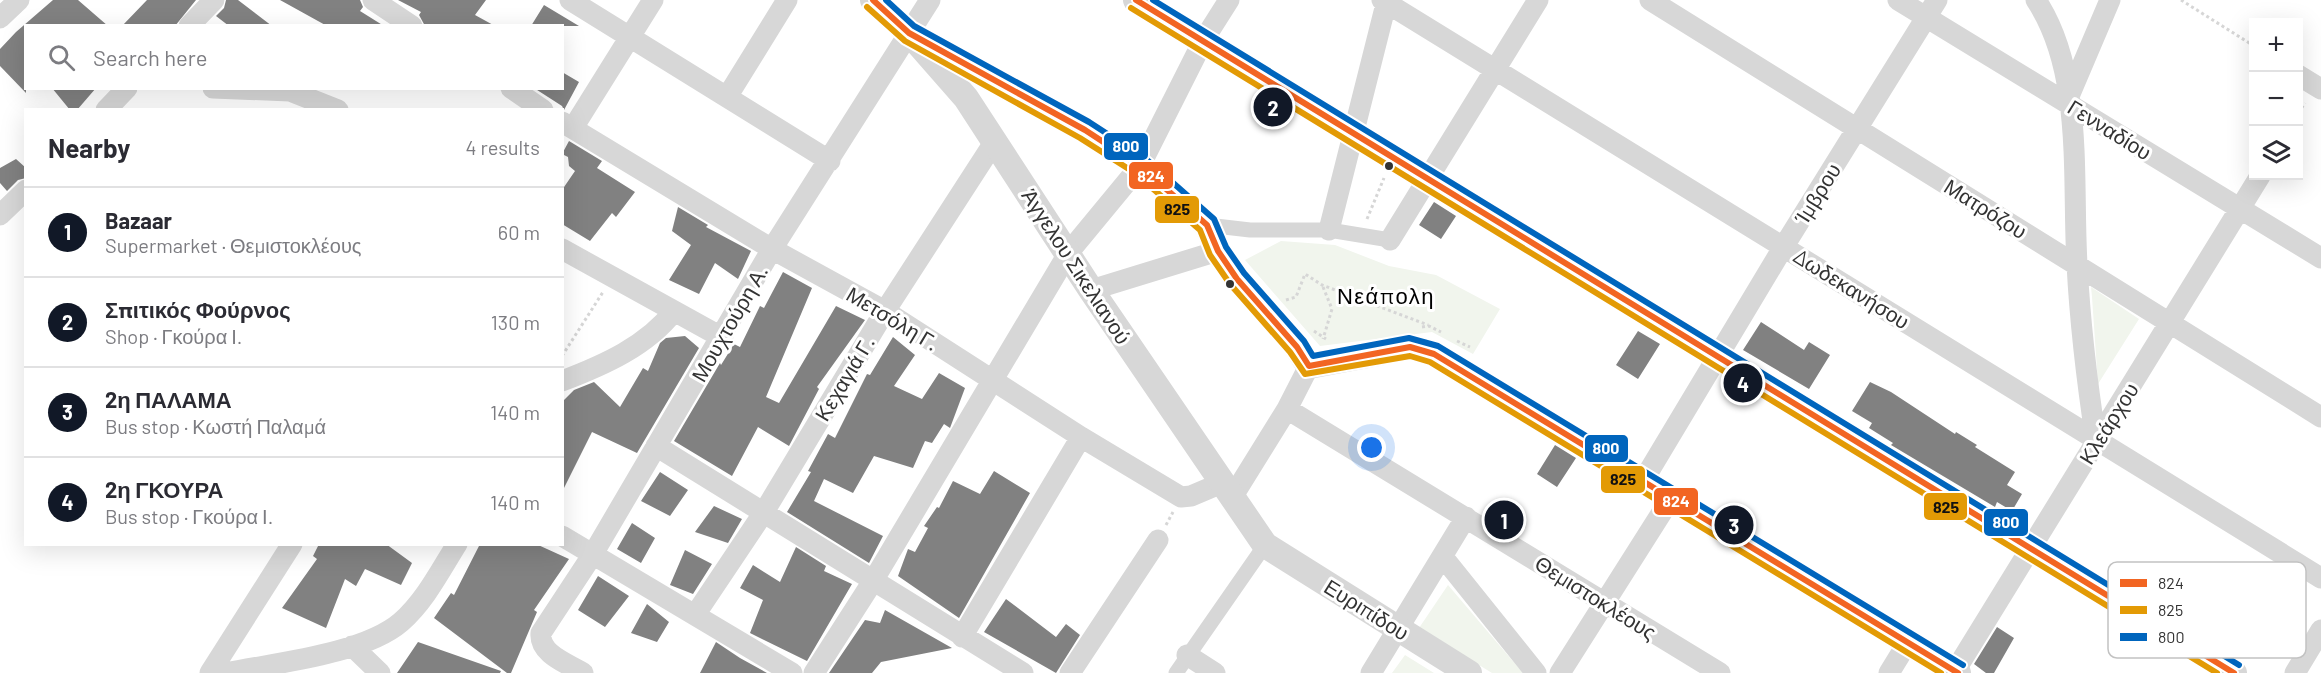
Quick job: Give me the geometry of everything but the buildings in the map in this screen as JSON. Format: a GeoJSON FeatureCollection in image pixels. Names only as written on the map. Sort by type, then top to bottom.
{"type":"FeatureCollection","features":[{"type":"Feature","properties":{"kind":"street"},"geometry":{"type":"LineString","coordinates":[[0,18],[19,0]]}},
{"type":"Feature","properties":{"kind":"street"},"geometry":{"type":"LineString","coordinates":[[191,24],[214,0]]}},
{"type":"Feature","properties":{"kind":"street"},"geometry":{"type":"LineString","coordinates":[[372,0],[409,24]]}},
{"type":"Feature","properties":{"kind":"street"},"geometry":{"type":"LineString","coordinates":[[570,0],[830,161]]}},
{"type":"Feature","properties":{"kind":"street"},"geometry":{"type":"LineString","coordinates":[[568,125],[653,0]]}},
{"type":"Feature","properties":{"kind":"street"},"geometry":{"type":"LineString","coordinates":[[727,97],[787,0]]}},
{"type":"Feature","properties":{"kind":"street","name":"Άγγελου Σικελιανού"},"geometry":{"type":"LineString","coordinates":[[873,0],[909,33],[956,84],[1069,252],[1091,290],[1265,545]]}},
{"type":"Feature","properties":{"kind":"street","name":"Μουχτούρη Α."},"geometry":{"type":"LineString","coordinates":[[583,673],[545,650],[540,642],[541,633],[593,554],[723,338],[772,249],[830,161],[930,0]]}},
{"type":"Feature","properties":{"kind":"street"},"geometry":{"type":"LineString","coordinates":[[1136,0],[2108,596]]}},
{"type":"Feature","properties":{"kind":"street"},"geometry":{"type":"LineString","coordinates":[[814,673],[873,581],[1069,252],[1140,166],[1203,41],[1229,0]]}},
{"type":"Feature","properties":{"kind":"street"},"geometry":{"type":"LineString","coordinates":[[1207,225],[1250,230],[1329,230],[1390,240],[1426,178],[1496,71],[1538,0]]}},
{"type":"Feature","properties":{"kind":"street","name":"Ματρόζου"},"geometry":{"type":"LineString","coordinates":[[1650,0],[2321,417]]}},
{"type":"Feature","properties":{"kind":"street","name":"Γενναδίου"},"geometry":{"type":"LineString","coordinates":[[1898,0],[1932,8],[2070,100],[2321,258]]}},
{"type":"Feature","properties":{"kind":"street"},"geometry":{"type":"LineString","coordinates":[[2036,0],[2058,39],[2070,100],[2077,265],[2087,382],[2096,441]]}},
{"type":"Feature","properties":{"kind":"street"},"geometry":{"type":"LineString","coordinates":[[2070,100],[2110,0]]}},
{"type":"Feature","properties":{"kind":"street"},"geometry":{"type":"LineString","coordinates":[[1329,230],[1385,1]]}},
{"type":"Feature","properties":{"kind":"street","name":"Δωδεκανήσου"},"geometry":{"type":"LineString","coordinates":[[1385,1],[2295,562]]}},
{"type":"Feature","properties":{"kind":"street","name":"Ίμβρου"},"geometry":{"type":"LineString","coordinates":[[1643,481],[1784,246],[1932,8]]}},
{"type":"Feature","properties":{"kind":"street"},"geometry":{"type":"LineString","coordinates":[[909,33],[1085,130],[1140,166],[1207,225],[1218,251],[1237,279],[1297,347],[1309,366]]}},
{"type":"Feature","properties":{"kind":"street"},"geometry":{"type":"LineString","coordinates":[[108,108],[125,90]]}},
{"type":"Feature","properties":{"kind":"street"},"geometry":{"type":"LineString","coordinates":[[264,90],[290,91],[318,104]]}},
{"type":"Feature","properties":{"kind":"street"},"geometry":{"type":"LineString","coordinates":[[514,90],[540,108]]}},
{"type":"Feature","properties":{"kind":"street","name":"Μετσόλη Γ."},"geometry":{"type":"LineString","coordinates":[[568,125],[772,249],[885,311],[1081,437],[1181,497]]}},
{"type":"Feature","properties":{"kind":"street","name":"Κεχαγιά Γ."},"geometry":{"type":"LineString","coordinates":[[695,615],[764,512],[885,311],[995,141]]}},
{"type":"Feature","properties":{"kind":"street","name":"Κλεάρχου"},"geometry":{"type":"LineString","coordinates":[[1956,672],[2258,180]]}},
{"type":"Feature","properties":{"kind":"street"},"geometry":{"type":"LineString","coordinates":[[0,215],[24,192]]}},
{"type":"Feature","properties":{"kind":"street"},"geometry":{"type":"LineString","coordinates":[[564,250],[723,338]]}},
{"type":"Feature","properties":{"kind":"street"},"geometry":{"type":"LineString","coordinates":[[1091,290],[1218,251]]}},
{"type":"Feature","properties":{"kind":"street"},"geometry":{"type":"LineString","coordinates":[[564,380],[641,344],[654,335],[674,311]]}},
{"type":"Feature","properties":{"kind":"street"},"geometry":{"type":"LineString","coordinates":[[1309,366],[1410,347],[1434,354],[1956,672]]}},
{"type":"Feature","properties":{"kind":"street"},"geometry":{"type":"LineString","coordinates":[[1181,497],[1228,489],[1287,409],[1309,366]]}},
{"type":"Feature","properties":{"kind":"street","name":"Θεμιστοκλέους"},"geometry":{"type":"LineString","coordinates":[[1287,409],[1720,673]]}},
{"type":"Feature","properties":{"kind":"street"},"geometry":{"type":"LineString","coordinates":[[962,637],[1081,437]]}},
{"type":"Feature","properties":{"kind":"street"},"geometry":{"type":"LineString","coordinates":[[656,446],[1023,673]]}},
{"type":"Feature","properties":{"kind":"street"},"geometry":{"type":"LineString","coordinates":[[1560,673],[1671,498]]}},
{"type":"Feature","properties":{"kind":"street"},"geometry":{"type":"LineString","coordinates":[[1371,673],[1466,517]]}},
{"type":"Feature","properties":{"kind":"street"},"geometry":{"type":"LineString","coordinates":[[564,537],[792,673]]}},
{"type":"Feature","properties":{"kind":"street"},"geometry":{"type":"LineString","coordinates":[[1070,673],[1158,540]]}},
{"type":"Feature","properties":{"kind":"street"},"geometry":{"type":"LineString","coordinates":[[1215,673],[1181,664],[1265,545]]}},
{"type":"Feature","properties":{"kind":"street","name":"Ευριπίδου"},"geometry":{"type":"LineString","coordinates":[[1265,545],[1469,673]]}},
{"type":"Feature","properties":{"kind":"street"},"geometry":{"type":"LineString","coordinates":[[210,673],[291,546]]}},
{"type":"Feature","properties":{"kind":"street"},"geometry":{"type":"LineString","coordinates":[[226,673],[352,646],[382,636],[401,622],[424,597],[456,546]]}},
{"type":"Feature","properties":{"kind":"street"},"geometry":{"type":"LineString","coordinates":[[1443,557],[1536,673]]}},
{"type":"Feature","properties":{"kind":"street","name":"Δωδεκανήσου"},"geometry":{"type":"LineString","coordinates":[[2306,569],[2321,578]]}},
{"type":"Feature","properties":{"kind":"street"},"geometry":{"type":"LineString","coordinates":[[2306,655],[2321,630]]}},
{"type":"Feature","properties":{"kind":"street"},"geometry":{"type":"LineString","coordinates":[[1889,673],[1908,642]]}},
{"type":"Feature","properties":{"kind":"street"},"geometry":{"type":"LineString","coordinates":[[352,646],[380,673]]}},
{"type":"Feature","properties":{"kind":"street"},"geometry":{"type":"LineString","coordinates":[[2209,658],[2234,673]]}},
{"type":"Feature","properties":{"kind":"street"},"geometry":{"type":"LineString","coordinates":[[2295,673],[2304,658]]}},
{"type":"Feature","properties":{"kind":"path"},"geometry":{"type":"LineString","coordinates":[[2181,0],[2249,43]]}},
{"type":"Feature","properties":{"kind":"path"},"geometry":{"type":"LineString","coordinates":[[1364,230],[1387,171]]}},
{"type":"Feature","properties":{"kind":"path"},"geometry":{"type":"LineString","coordinates":[[1286,300],[1296,297],[1305,274],[1322,285],[1429,326],[1470,348]]}},
{"type":"Feature","properties":{"kind":"path"},"geometry":{"type":"LineString","coordinates":[[1322,285],[1332,309],[1323,339]]}},
{"type":"Feature","properties":{"kind":"path"},"geometry":{"type":"LineString","coordinates":[[1279,292],[1294,309]]}},
{"type":"Feature","properties":{"kind":"path"},"geometry":{"type":"LineString","coordinates":[[564,353],[594,310]]}},
{"type":"Feature","properties":{"kind":"path"},"geometry":{"type":"LineString","coordinates":[[1310,326],[1323,339],[1333,339]]}},
{"type":"Feature","properties":{"kind":"path"},"geometry":{"type":"LineString","coordinates":[[1419,327],[1429,326]]}},
{"type":"Feature","properties":{"kind":"path"},"geometry":{"type":"LineString","coordinates":[[1158,540],[1181,497]]}},
{"type":"Feature","properties":{"kind":"shaded area"},"geometry":{"type":"Polygon","coordinates":[[[1281,241],[1335,245],[1389,266],[1436,275],[1500,309],[1473,354],[1432,332],[1320,346],[1245,260],[1281,241]]]}},
{"type":"Feature","properties":{"kind":"shaded area"},"geometry":{"type":"Polygon","coordinates":[[[2091,287],[2139,319],[2098,384],[2092,297],[2091,287]]]}},
{"type":"Feature","properties":{"kind":"shaded area"},"geometry":{"type":"Polygon","coordinates":[[[1448,585],[1523,673],[1492,673],[1419,628],[1448,585]]]}},
{"type":"Feature","properties":{"kind":"shaded area"},"geometry":{"type":"Polygon","coordinates":[[[1405,655],[1434,673],[1392,673],[1405,655]]]}},
{"type":"Feature","properties":{"kind":"transit line","name":"824"},"geometry":{"type":"LineString","coordinates":[[873,0],[909,33],[1085,130],[1140,166],[1207,225],[1218,251],[1237,279],[1297,347],[1309,366],[1410,347],[1434,354],[1958,673]]}},
{"type":"Feature","properties":{"kind":"transit line","name":"800"},"geometry":{"type":"LineString","coordinates":[[886,0],[914,26],[1089,122],[1146,159],[1214,219],[1226,247],[1244,273],[1304,341],[1313,356],[1409,338],[1438,346],[1963,665]]}},
{"type":"Feature","properties":{"kind":"transit line","name":"824"},"geometry":{"type":"LineString","coordinates":[[1136,0],[2108,596]]}},
{"type":"Feature","properties":{"kind":"transit line","name":"800"},"geometry":{"type":"LineString","coordinates":[[1153,0],[2108,585]]}},
{"type":"Feature","properties":{"kind":"transit line","name":"825"},"geometry":{"type":"LineString","coordinates":[[867,7],[905,41],[1080,138],[1135,173],[1200,230],[1210,255],[1230,284],[1290,352],[1305,374],[1410,356],[1430,362],[1941,673]]}},
{"type":"Feature","properties":{"kind":"transit line","name":"825"},"geometry":{"type":"LineString","coordinates":[[1131,8],[2108,606]]}},
{"type":"Feature","properties":{"kind":"transit line","name":"825"},"geometry":{"type":"LineString","coordinates":[[2193,658],[2217,673]]}},
{"type":"Feature","properties":{"kind":"transit line","name":"824"},"geometry":{"type":"LineString","coordinates":[[2210,658],[2234,673]]}},
{"type":"Feature","properties":{"kind":"transit line","name":"800"},"geometry":{"type":"LineString","coordinates":[[2228,658],[2239,665]]}},
{"type":"Feature","properties":{"kind":"place","name":"Σπιτικός Φούρνος"},"geometry":{"type":"Point","coordinates":[1273,107]}},
{"type":"Feature","properties":{"kind":"place","name":"2η ΓΚΟΥΡΑ"},"geometry":{"type":"Point","coordinates":[1743,383]}},
{"type":"Feature","properties":{"kind":"place","name":"Bazaar"},"geometry":{"type":"Point","coordinates":[1504,520]}},
{"type":"Feature","properties":{"kind":"place","name":"2η ΠΑΛΑΜΑ"},"geometry":{"type":"Point","coordinates":[1734,525]}},
{"type":"Feature","properties":{"kind":"district","name":"Νεάπολη"},"geometry":{"type":"Point","coordinates":[1386,295]}}]}
